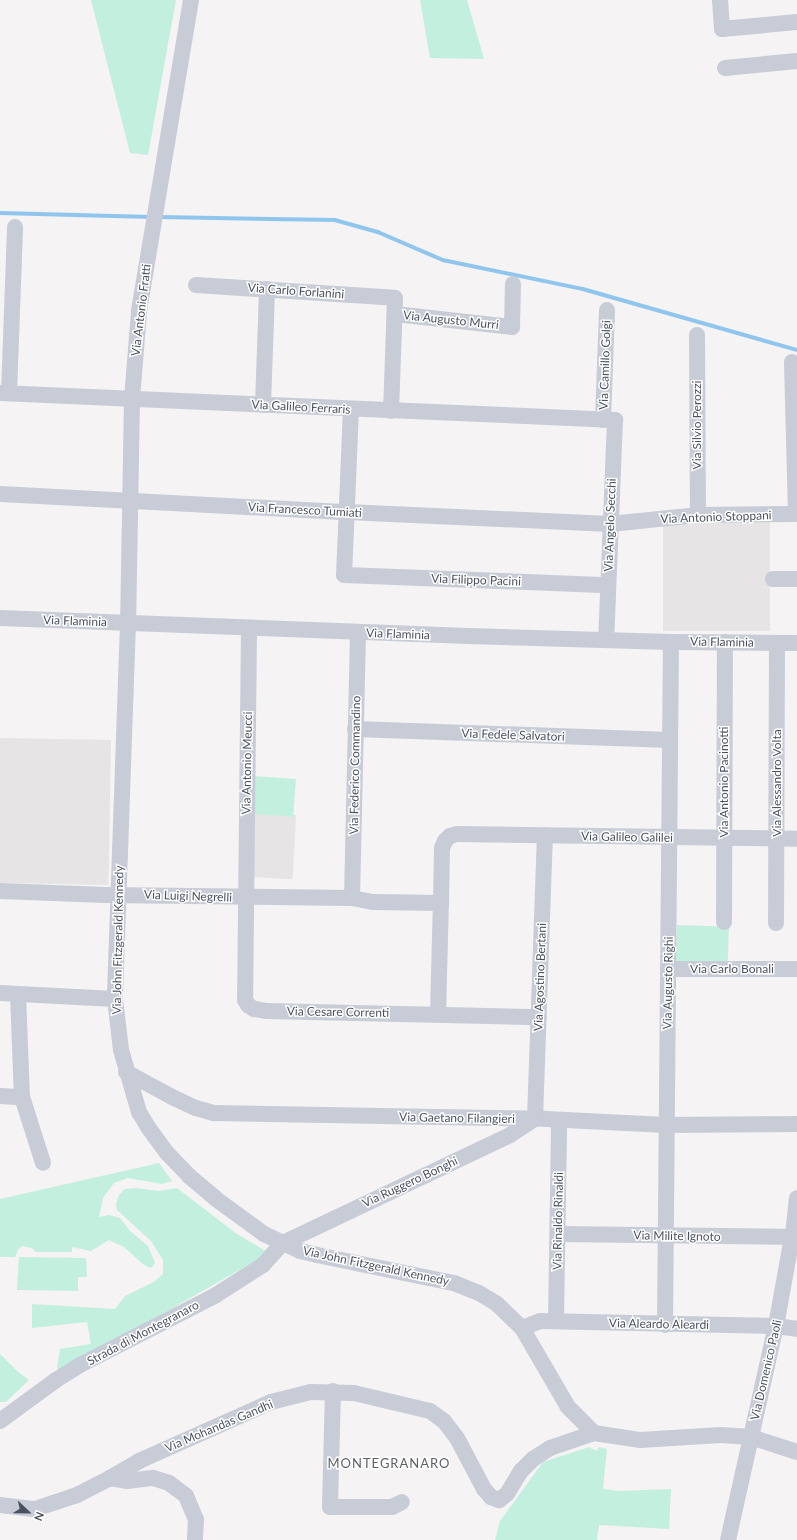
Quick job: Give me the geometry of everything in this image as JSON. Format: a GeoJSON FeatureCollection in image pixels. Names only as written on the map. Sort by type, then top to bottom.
{"type":"FeatureCollection","features":[{"type":"Feature","properties":{"kind":"street","name":"Via Antonio Fratti"},"geometry":{"type":"LineString","coordinates":[[128,623],[132,400],[136,333],[152,228],[191,0]]}},
{"type":"Feature","properties":{"kind":"street"},"geometry":{"type":"LineString","coordinates":[[720,0],[722,30],[797,22]]}},
{"type":"Feature","properties":{"kind":"street"},"geometry":{"type":"LineString","coordinates":[[725,68],[797,61]]}},
{"type":"Feature","properties":{"kind":"street"},"geometry":{"type":"LineString","coordinates":[[4,393],[16,227]]}},
{"type":"Feature","properties":{"kind":"street","name":"Via Carlo Forlanini"},"geometry":{"type":"LineString","coordinates":[[196,284],[395,298],[395,314]]}},
{"type":"Feature","properties":{"kind":"street","name":"Via Augusto Murri"},"geometry":{"type":"LineString","coordinates":[[395,314],[512,326],[513,284]]}},
{"type":"Feature","properties":{"kind":"street"},"geometry":{"type":"LineString","coordinates":[[263,405],[267,289]]}},
{"type":"Feature","properties":{"kind":"street","name":"Via Camillo Golgi"},"geometry":{"type":"LineString","coordinates":[[603,420],[607,310]]}},
{"type":"Feature","properties":{"kind":"street"},"geometry":{"type":"LineString","coordinates":[[391,411],[395,314]]}},
{"type":"Feature","properties":{"kind":"street","name":"Via Silvio Perozzi"},"geometry":{"type":"LineString","coordinates":[[697,335],[698,515]]}},
{"type":"Feature","properties":{"kind":"street"},"geometry":{"type":"LineString","coordinates":[[792,362],[796,514]]}},
{"type":"Feature","properties":{"kind":"street","name":"Via Galileo Ferraris"},"geometry":{"type":"LineString","coordinates":[[4,393],[132,400],[603,420]]}},
{"type":"Feature","properties":{"kind":"street"},"geometry":{"type":"LineString","coordinates":[[347,512],[351,409]]}},
{"type":"Feature","properties":{"kind":"street","name":"Via Angelo Secchi"},"geometry":{"type":"LineString","coordinates":[[603,420],[614,420],[606,640]]}},
{"type":"Feature","properties":{"kind":"street","name":"Via Francesco Tumiati"},"geometry":{"type":"LineString","coordinates":[[0,494],[610,524]]}},
{"type":"Feature","properties":{"kind":"street","name":"Via Filippo Pacini"},"geometry":{"type":"LineString","coordinates":[[347,512],[344,575],[608,585]]}},
{"type":"Feature","properties":{"kind":"street","name":"Via Antonio Stoppani"},"geometry":{"type":"LineString","coordinates":[[610,524],[698,515],[796,514]]}},
{"type":"Feature","properties":{"kind":"street"},"geometry":{"type":"LineString","coordinates":[[773,579],[797,580]]}},
{"type":"Feature","properties":{"kind":"street","name":"Via Flaminia"},"geometry":{"type":"LineString","coordinates":[[0,618],[606,640],[797,643]]}},
{"type":"Feature","properties":{"kind":"street","name":"Via John Fitzgerald Kennedy"},"geometry":{"type":"LineString","coordinates":[[128,623],[115,998],[117,1027],[126,1072],[139,1112],[167,1153],[190,1176],[216,1199],[264,1234],[300,1251],[460,1285],[479,1293],[497,1304],[522,1328],[568,1407],[594,1433]]}},
{"type":"Feature","properties":{"kind":"street","name":"Via Antonio Meucci"},"geometry":{"type":"LineString","coordinates":[[246,897],[249,628]]}},
{"type":"Feature","properties":{"kind":"street","name":"Via Federico Commandino"},"geometry":{"type":"LineString","coordinates":[[352,898],[358,632]]}},
{"type":"Feature","properties":{"kind":"street","name":"Via Augusto Righi"},"geometry":{"type":"LineString","coordinates":[[665,1325],[671,642]]}},
{"type":"Feature","properties":{"kind":"street","name":"Via Antonio Pacinotti"},"geometry":{"type":"LineString","coordinates":[[724,922],[725,642]]}},
{"type":"Feature","properties":{"kind":"street","name":"Via Alessandro Volta"},"geometry":{"type":"LineString","coordinates":[[776,922],[777,643]]}},
{"type":"Feature","properties":{"kind":"street","name":"Via Fedele Salvatori"},"geometry":{"type":"LineString","coordinates":[[356,729],[670,740]]}},
{"type":"Feature","properties":{"kind":"street","name":"Via Galileo Galilei"},"geometry":{"type":"LineString","coordinates":[[441,903],[442,848],[450,836],[457,834],[797,839]]}},
{"type":"Feature","properties":{"kind":"street","name":"Via Agostino Bertani"},"geometry":{"type":"LineString","coordinates":[[535,1119],[545,835]]}},
{"type":"Feature","properties":{"kind":"street","name":"Via Luigi Negrelli"},"geometry":{"type":"LineString","coordinates":[[0,891],[352,898],[373,902],[441,903]]}},
{"type":"Feature","properties":{"kind":"street","name":"Via Cesare Correnti"},"geometry":{"type":"LineString","coordinates":[[246,897],[245,1000],[248,1005],[254,1009],[266,1011],[538,1017]]}},
{"type":"Feature","properties":{"kind":"street"},"geometry":{"type":"LineString","coordinates":[[438,1014],[441,903]]}},
{"type":"Feature","properties":{"kind":"street","name":"Via Carlo Bonali"},"geometry":{"type":"LineString","coordinates":[[668,969],[797,969]]}},
{"type":"Feature","properties":{"kind":"street"},"geometry":{"type":"LineString","coordinates":[[0,994],[115,998]]}},
{"type":"Feature","properties":{"kind":"street"},"geometry":{"type":"LineString","coordinates":[[18,994],[22,1097],[43,1163]]}},
{"type":"Feature","properties":{"kind":"street","name":"Via Gaetano Filangieri"},"geometry":{"type":"LineString","coordinates":[[126,1072],[172,1097],[196,1108],[214,1113],[535,1119],[666,1125],[797,1124]]}},
{"type":"Feature","properties":{"kind":"street"},"geometry":{"type":"LineString","coordinates":[[0,1096],[22,1097]]}},
{"type":"Feature","properties":{"kind":"street","name":"Via Ruggero Bonghi"},"geometry":{"type":"LineString","coordinates":[[283,1243],[510,1135],[535,1119]]}},
{"type":"Feature","properties":{"kind":"street","name":"Via Rinaldo Rinaldi"},"geometry":{"type":"LineString","coordinates":[[556,1321],[559,1120]]}},
{"type":"Feature","properties":{"kind":"street","name":"Via Domenico Paoli"},"geometry":{"type":"LineString","coordinates":[[728,1540],[776,1326],[794,1237],[797,1198]]}},
{"type":"Feature","properties":{"kind":"street","name":"Via Milite Ignoto"},"geometry":{"type":"LineString","coordinates":[[558,1234],[794,1237]]}},
{"type":"Feature","properties":{"kind":"street","name":"Strada di Montegranaro"},"geometry":{"type":"LineString","coordinates":[[0,1421],[56,1380],[80,1365],[203,1301],[263,1265],[283,1243]]}},
{"type":"Feature","properties":{"kind":"street","name":"Via Aleardo Aleardi"},"geometry":{"type":"LineString","coordinates":[[522,1328],[540,1321],[665,1325],[776,1326],[797,1328]]}},
{"type":"Feature","properties":{"kind":"street"},"geometry":{"type":"LineString","coordinates":[[333,1391],[330,1507],[392,1507],[402,1502]]}},
{"type":"Feature","properties":{"kind":"street","name":"Via Mohandas Gandhi"},"geometry":{"type":"LineString","coordinates":[[0,1505],[35,1509],[77,1495],[139,1461],[271,1402],[311,1392],[333,1391],[354,1393],[430,1411],[444,1421],[457,1438],[484,1489],[491,1497],[499,1500],[508,1494],[521,1471],[533,1459],[550,1448],[560,1444]]}},
{"type":"Feature","properties":{"kind":"street"},"geometry":{"type":"LineString","coordinates":[[560,1444],[581,1420]]}},
{"type":"Feature","properties":{"kind":"street"},"geometry":{"type":"LineString","coordinates":[[560,1444],[594,1433],[640,1440],[721,1435],[751,1437],[797,1452]]}},
{"type":"Feature","properties":{"kind":"street"},"geometry":{"type":"LineString","coordinates":[[110,1478],[127,1481],[153,1478],[169,1483],[186,1496],[196,1519],[195,1540]]}},
{"type":"Feature","properties":{"kind":"shaded area"},"geometry":{"type":"Polygon","coordinates":[[[663,521],[770,521],[770,631],[663,631],[663,521]]]}},
{"type":"Feature","properties":{"kind":"shaded area"},"geometry":{"type":"Polygon","coordinates":[[[0,738],[111,740],[108,885],[0,883],[0,738]]]}},
{"type":"Feature","properties":{"kind":"shaded area"},"geometry":{"type":"Polygon","coordinates":[[[251,813],[296,815],[293,879],[248,877],[251,813]]]}},
{"type":"Feature","properties":{"kind":"green space"},"geometry":{"type":"Polygon","coordinates":[[[91,0],[176,0],[148,155],[130,153],[91,0]]]}},
{"type":"Feature","properties":{"kind":"green space"},"geometry":{"type":"Polygon","coordinates":[[[420,0],[467,0],[484,59],[430,58],[420,0]]]}},
{"type":"Feature","properties":{"kind":"green space"},"geometry":{"type":"Polygon","coordinates":[[[254,776],[296,779],[293,817],[251,814],[254,776]]]}},
{"type":"Feature","properties":{"kind":"green space"},"geometry":{"type":"Polygon","coordinates":[[[677,925],[729,927],[728,963],[676,961],[677,925]]]}},
{"type":"Feature","properties":{"kind":"green space"},"geometry":{"type":"Polygon","coordinates":[[[159,1163],[172,1181],[162,1184],[128,1178],[114,1183],[103,1198],[99,1217],[109,1215],[120,1218],[130,1231],[148,1246],[155,1263],[151,1268],[144,1265],[124,1247],[109,1240],[91,1251],[72,1247],[72,1252],[36,1252],[32,1248],[22,1246],[18,1250],[15,1257],[0,1257],[0,1199],[159,1163]]]}},
{"type":"Feature","properties":{"kind":"green space"},"geometry":{"type":"Polygon","coordinates":[[[136,1188],[159,1191],[177,1188],[237,1234],[269,1253],[59,1373],[57,1367],[60,1349],[91,1344],[87,1322],[32,1328],[32,1304],[115,1309],[125,1296],[154,1282],[163,1274],[163,1260],[151,1241],[117,1210],[116,1204],[119,1195],[125,1189],[136,1188]]]}},
{"type":"Feature","properties":{"kind":"green space"},"geometry":{"type":"Polygon","coordinates":[[[19,1257],[86,1258],[87,1277],[78,1277],[78,1291],[17,1290],[19,1257]]]}},
{"type":"Feature","properties":{"kind":"green space"},"geometry":{"type":"Polygon","coordinates":[[[0,1354],[16,1370],[29,1380],[6,1402],[0,1402],[0,1354]]]}},
{"type":"Feature","properties":{"kind":"green space"},"geometry":{"type":"Polygon","coordinates":[[[589,1447],[597,1451],[599,1447],[607,1449],[603,1489],[619,1491],[671,1489],[669,1529],[599,1525],[597,1540],[495,1540],[500,1521],[543,1462],[589,1447]]]}},
{"type":"Feature","properties":{"kind":"waterway"},"geometry":{"type":"LineString","coordinates":[[0,213],[151,217]]}},
{"type":"Feature","properties":{"kind":"waterway"},"geometry":{"type":"LineString","coordinates":[[159,217],[335,220],[378,232],[443,260],[583,289],[797,350]]}},
{"type":"Feature","properties":{"kind":"district","name":"MONTEGRANARO"},"geometry":{"type":"Point","coordinates":[389,1463]}}]}
